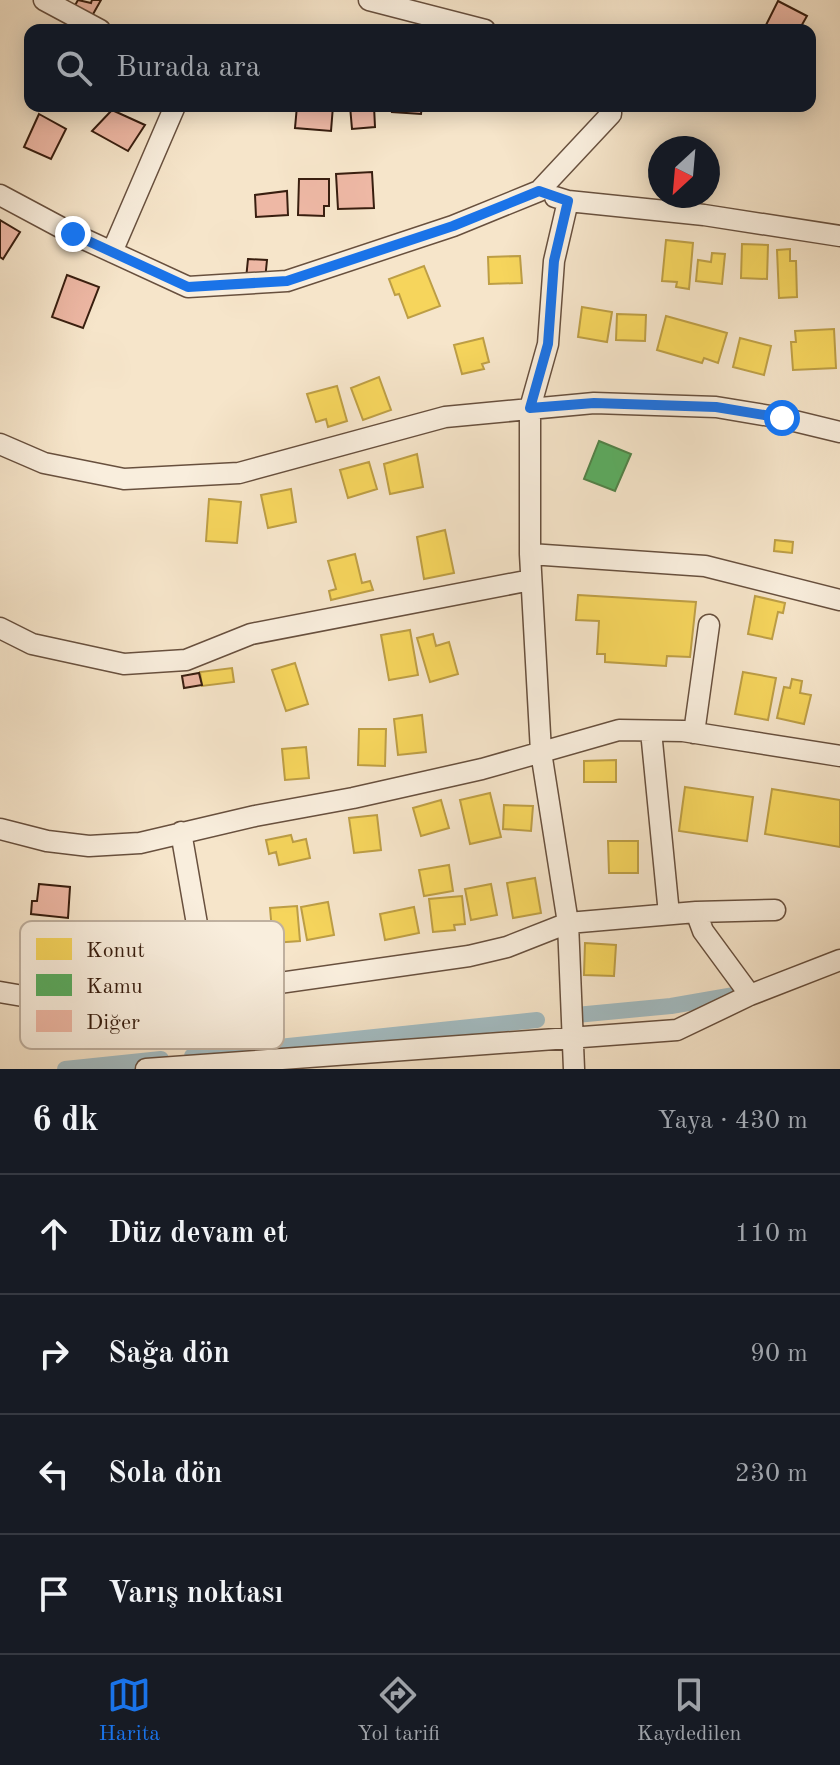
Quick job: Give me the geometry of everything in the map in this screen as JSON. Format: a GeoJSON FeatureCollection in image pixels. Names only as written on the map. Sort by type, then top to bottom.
{"type":"FeatureCollection","features":[{"type":"Feature","properties":{"kind":"street"},"geometry":{"type":"LineString","coordinates":[[44,0],[89,24]]}},
{"type":"Feature","properties":{"kind":"street"},"geometry":{"type":"LineString","coordinates":[[369,0],[462,24]]}},
{"type":"Feature","properties":{"kind":"street"},"geometry":{"type":"LineString","coordinates":[[112,252],[172,112]]}},
{"type":"Feature","properties":{"kind":"street"},"geometry":{"type":"LineString","coordinates":[[0,195],[188,287],[287,281],[453,226],[539,191],[611,112]]}},
{"type":"Feature","properties":{"kind":"street"},"geometry":{"type":"LineString","coordinates":[[539,191],[568,201],[704,215],[840,236]]}},
{"type":"Feature","properties":{"kind":"street"},"geometry":{"type":"LineString","coordinates":[[568,201],[554,261],[548,344],[530,408],[530,554],[541,752],[568,923],[574,1069]]}},
{"type":"Feature","properties":{"kind":"street"},"geometry":{"type":"LineString","coordinates":[[0,444],[44,463],[124,479],[239,473],[445,417],[594,403],[716,407],[840,432]]}},
{"type":"Feature","properties":{"kind":"street"},"geometry":{"type":"LineString","coordinates":[[530,554],[705,566],[840,600]]}},
{"type":"Feature","properties":{"kind":"street"},"geometry":{"type":"LineString","coordinates":[[0,628],[32,644],[124,664],[186,660],[251,634],[531,580]]}},
{"type":"Feature","properties":{"kind":"street"},"geometry":{"type":"LineString","coordinates":[[694,733],[709,625]]}},
{"type":"Feature","properties":{"kind":"street"},"geometry":{"type":"LineString","coordinates":[[0,829],[47,841],[89,846],[140,843],[482,769],[619,730],[694,733],[840,756]]}},
{"type":"Feature","properties":{"kind":"street"},"geometry":{"type":"LineString","coordinates":[[651,731],[669,914]]}},
{"type":"Feature","properties":{"kind":"street"},"geometry":{"type":"LineString","coordinates":[[181,832],[196,921]]}},
{"type":"Feature","properties":{"kind":"street"},"geometry":{"type":"LineString","coordinates":[[284,982],[469,956],[507,947],[568,923],[696,912],[775,910]]}},
{"type":"Feature","properties":{"kind":"street"},"geometry":{"type":"LineString","coordinates":[[696,912],[703,931],[750,995]]}},
{"type":"Feature","properties":{"kind":"street"},"geometry":{"type":"LineString","coordinates":[[146,1069],[214,1067],[677,1030],[750,995],[840,960]]}},
{"type":"Feature","properties":{"kind":"street"},"geometry":{"type":"LineString","coordinates":[[0,992],[20,995]]}},
{"type":"Feature","properties":{"kind":"building: Konut"},"geometry":{"type":"Polygon","coordinates":[[[666,240],[693,243],[689,289],[676,287],[677,282],[662,281],[666,240]]]}},
{"type":"Feature","properties":{"kind":"building: Konut"},"geometry":{"type":"Polygon","coordinates":[[[742,244],[768,245],[767,279],[741,278],[742,244]]]}},
{"type":"Feature","properties":{"kind":"building: Konut"},"geometry":{"type":"Polygon","coordinates":[[[790,249],[790,261],[796,261],[797,297],[779,298],[777,250],[790,249]]]}},
{"type":"Feature","properties":{"kind":"building: Konut"},"geometry":{"type":"Polygon","coordinates":[[[712,253],[725,254],[722,284],[696,281],[698,260],[711,262],[712,253]]]}},
{"type":"Feature","properties":{"kind":"building: Konut"},"geometry":{"type":"Polygon","coordinates":[[[520,256],[522,283],[489,284],[488,257],[520,256]]]}},
{"type":"Feature","properties":{"kind":"building: Konut"},"geometry":{"type":"Polygon","coordinates":[[[424,266],[440,306],[408,318],[399,294],[395,295],[389,279],[424,266]]]}},
{"type":"Feature","properties":{"kind":"building: Konut"},"geometry":{"type":"Polygon","coordinates":[[[582,307],[612,312],[607,342],[578,337],[582,307]]]}},
{"type":"Feature","properties":{"kind":"building: Konut"},"geometry":{"type":"Polygon","coordinates":[[[617,314],[646,315],[645,341],[616,340],[617,314]]]}},
{"type":"Feature","properties":{"kind":"building: Konut"},"geometry":{"type":"Polygon","coordinates":[[[666,316],[727,333],[718,363],[704,358],[702,363],[657,350],[666,316]]]}},
{"type":"Feature","properties":{"kind":"building: Konut"},"geometry":{"type":"Polygon","coordinates":[[[834,329],[836,368],[793,370],[791,342],[796,342],[795,331],[834,329]]]}},
{"type":"Feature","properties":{"kind":"building: Konut"},"geometry":{"type":"Polygon","coordinates":[[[483,338],[489,362],[482,364],[484,369],[462,374],[454,345],[483,338]]]}},
{"type":"Feature","properties":{"kind":"building: Konut"},"geometry":{"type":"Polygon","coordinates":[[[740,338],[771,346],[764,375],[733,367],[740,338]]]}},
{"type":"Feature","properties":{"kind":"building: Konut"},"geometry":{"type":"Polygon","coordinates":[[[379,377],[391,410],[363,420],[351,388],[379,377]]]}},
{"type":"Feature","properties":{"kind":"building: Konut"},"geometry":{"type":"Polygon","coordinates":[[[337,386],[347,421],[328,427],[326,419],[316,422],[307,394],[337,386]]]}},
{"type":"Feature","properties":{"kind":"building: Konut"},"geometry":{"type":"Polygon","coordinates":[[[417,454],[423,487],[390,494],[384,464],[417,454]]]}},
{"type":"Feature","properties":{"kind":"building: Konut"},"geometry":{"type":"Polygon","coordinates":[[[369,462],[377,489],[348,498],[340,470],[369,462]]]}},
{"type":"Feature","properties":{"kind":"building: Konut"},"geometry":{"type":"Polygon","coordinates":[[[291,489],[296,522],[268,528],[261,495],[291,489]]]}},
{"type":"Feature","properties":{"kind":"building: Konut"},"geometry":{"type":"Polygon","coordinates":[[[209,499],[241,502],[237,543],[206,541],[209,499]]]}},
{"type":"Feature","properties":{"kind":"building: Konut"},"geometry":{"type":"Polygon","coordinates":[[[445,530],[454,573],[424,579],[417,537],[445,530]]]}},
{"type":"Feature","properties":{"kind":"building: Konut"},"geometry":{"type":"Polygon","coordinates":[[[775,540],[793,542],[792,553],[774,551],[775,540]]]}},
{"type":"Feature","properties":{"kind":"building: Konut"},"geometry":{"type":"Polygon","coordinates":[[[355,554],[362,583],[370,581],[373,590],[331,600],[329,591],[336,589],[328,561],[355,554]]]}},
{"type":"Feature","properties":{"kind":"building: Konut"},"geometry":{"type":"Polygon","coordinates":[[[578,595],[696,602],[690,657],[667,656],[666,666],[605,662],[605,654],[597,654],[599,621],[576,620],[578,595]]]}},
{"type":"Feature","properties":{"kind":"building: Konut"},"geometry":{"type":"Polygon","coordinates":[[[755,596],[785,603],[783,613],[778,612],[772,639],[748,634],[755,596]]]}},
{"type":"Feature","properties":{"kind":"building: Konut"},"geometry":{"type":"Polygon","coordinates":[[[410,630],[418,675],[389,680],[381,635],[410,630]]]}},
{"type":"Feature","properties":{"kind":"building: Konut"},"geometry":{"type":"Polygon","coordinates":[[[433,634],[436,646],[449,642],[458,674],[430,682],[417,638],[433,634]]]}},
{"type":"Feature","properties":{"kind":"building: Konut"},"geometry":{"type":"Polygon","coordinates":[[[295,663],[308,704],[286,711],[272,670],[295,663]]]}},
{"type":"Feature","properties":{"kind":"building: Konut"},"geometry":{"type":"Polygon","coordinates":[[[232,668],[234,682],[202,686],[200,672],[232,668]]]}},
{"type":"Feature","properties":{"kind":"building: Konut"},"geometry":{"type":"Polygon","coordinates":[[[743,672],[776,678],[768,720],[735,714],[743,672]]]}},
{"type":"Feature","properties":{"kind":"building: Konut"},"geometry":{"type":"Polygon","coordinates":[[[792,679],[802,681],[800,693],[811,695],[804,724],[777,718],[784,687],[790,688],[792,679]]]}},
{"type":"Feature","properties":{"kind":"building: Konut"},"geometry":{"type":"Polygon","coordinates":[[[422,715],[426,752],[398,755],[394,719],[422,715]]]}},
{"type":"Feature","properties":{"kind":"building: Konut"},"geometry":{"type":"Polygon","coordinates":[[[359,729],[386,729],[385,766],[358,765],[359,729]]]}},
{"type":"Feature","properties":{"kind":"building: Konut"},"geometry":{"type":"Polygon","coordinates":[[[306,747],[309,778],[285,780],[282,749],[306,747]]]}},
{"type":"Feature","properties":{"kind":"building: Konut"},"geometry":{"type":"Polygon","coordinates":[[[616,760],[616,782],[584,782],[584,761],[616,760]]]}},
{"type":"Feature","properties":{"kind":"building: Konut"},"geometry":{"type":"Polygon","coordinates":[[[685,787],[753,797],[747,841],[679,831],[685,787]]]}},
{"type":"Feature","properties":{"kind":"building: Konut"},"geometry":{"type":"Polygon","coordinates":[[[772,789],[840,800],[840,847],[765,834],[772,789]]]}},
{"type":"Feature","properties":{"kind":"building: Konut"},"geometry":{"type":"Polygon","coordinates":[[[490,793],[501,837],[470,844],[460,800],[490,793]]]}},
{"type":"Feature","properties":{"kind":"building: Konut"},"geometry":{"type":"Polygon","coordinates":[[[441,800],[449,828],[421,836],[413,808],[441,800]]]}},
{"type":"Feature","properties":{"kind":"building: Konut"},"geometry":{"type":"Polygon","coordinates":[[[504,805],[533,806],[531,831],[503,829],[504,805]]]}},
{"type":"Feature","properties":{"kind":"building: Konut"},"geometry":{"type":"Polygon","coordinates":[[[377,815],[381,850],[354,853],[349,818],[377,815]]]}},
{"type":"Feature","properties":{"kind":"building: Konut"},"geometry":{"type":"Polygon","coordinates":[[[291,835],[293,842],[306,839],[310,858],[279,865],[276,852],[269,854],[266,840],[291,835]]]}},
{"type":"Feature","properties":{"kind":"building: Konut"},"geometry":{"type":"Polygon","coordinates":[[[608,841],[638,841],[638,873],[609,873],[608,841]]]}},
{"type":"Feature","properties":{"kind":"building: Konut"},"geometry":{"type":"Polygon","coordinates":[[[449,865],[453,891],[424,896],[419,870],[449,865]]]}},
{"type":"Feature","properties":{"kind":"building: Konut"},"geometry":{"type":"Polygon","coordinates":[[[535,878],[541,913],[513,918],[507,883],[535,878]]]}},
{"type":"Feature","properties":{"kind":"building: Konut"},"geometry":{"type":"Polygon","coordinates":[[[491,884],[497,915],[471,920],[465,889],[491,884]]]}},
{"type":"Feature","properties":{"kind":"building: Konut"},"geometry":{"type":"Polygon","coordinates":[[[462,896],[465,924],[454,925],[455,930],[433,932],[429,899],[462,896]]]}},
{"type":"Feature","properties":{"kind":"building: Konut"},"geometry":{"type":"Polygon","coordinates":[[[328,902],[334,935],[307,940],[301,907],[328,902]]]}},
{"type":"Feature","properties":{"kind":"building: Konut"},"geometry":{"type":"Polygon","coordinates":[[[297,906],[300,941],[284,942],[284,921],[271,921],[270,908],[297,906]]]}},
{"type":"Feature","properties":{"kind":"building: Konut"},"geometry":{"type":"Polygon","coordinates":[[[414,907],[419,933],[385,940],[380,914],[414,907]]]}},
{"type":"Feature","properties":{"kind":"building: Konut"},"geometry":{"type":"Polygon","coordinates":[[[585,943],[616,945],[614,976],[584,975],[585,943]]]}},
{"type":"Feature","properties":{"kind":"building: Kamu"},"geometry":{"type":"Polygon","coordinates":[[[599,441],[631,454],[615,491],[584,479],[599,441]]]}},
{"type":"Feature","properties":{"kind":"building: Diğer"},"geometry":{"type":"Polygon","coordinates":[[[78,0],[91,3],[92,0],[101,0],[92,16],[74,7],[78,0]]]}},
{"type":"Feature","properties":{"kind":"building: Diğer"},"geometry":{"type":"Polygon","coordinates":[[[778,1],[807,16],[802,24],[766,24],[778,1]]]}},
{"type":"Feature","properties":{"kind":"building: Diğer"},"geometry":{"type":"Polygon","coordinates":[[[110,112],[145,125],[128,151],[92,131],[110,112]]]}},
{"type":"Feature","properties":{"kind":"building: Diğer"},"geometry":{"type":"Polygon","coordinates":[[[296,112],[333,112],[331,131],[295,128],[296,112]]]}},
{"type":"Feature","properties":{"kind":"building: Diğer"},"geometry":{"type":"Polygon","coordinates":[[[351,112],[374,112],[375,127],[352,129],[351,112]]]}},
{"type":"Feature","properties":{"kind":"building: Diğer"},"geometry":{"type":"Polygon","coordinates":[[[39,114],[66,129],[51,159],[24,147],[39,114]]]}},
{"type":"Feature","properties":{"kind":"building: Diğer"},"geometry":{"type":"Polygon","coordinates":[[[372,172],[374,208],[338,209],[336,174],[372,172]]]}},
{"type":"Feature","properties":{"kind":"building: Diğer"},"geometry":{"type":"Polygon","coordinates":[[[299,179],[329,179],[329,206],[324,206],[324,216],[298,215],[299,179]]]}},
{"type":"Feature","properties":{"kind":"building: Diğer"},"geometry":{"type":"Polygon","coordinates":[[[287,191],[288,215],[256,217],[255,195],[287,191]]]}},
{"type":"Feature","properties":{"kind":"building: Diğer"},"geometry":{"type":"Polygon","coordinates":[[[0,220],[20,232],[3,259],[0,257],[0,220]]]}},
{"type":"Feature","properties":{"kind":"building: Diğer"},"geometry":{"type":"Polygon","coordinates":[[[248,259],[267,260],[265,280],[246,279],[248,259]]]}},
{"type":"Feature","properties":{"kind":"building: Diğer"},"geometry":{"type":"Polygon","coordinates":[[[67,275],[99,287],[83,328],[52,317],[67,275]]]}},
{"type":"Feature","properties":{"kind":"building: Diğer"},"geometry":{"type":"Polygon","coordinates":[[[199,673],[202,685],[184,688],[182,676],[199,673]]]}},
{"type":"Feature","properties":{"kind":"building: Diğer"},"geometry":{"type":"Polygon","coordinates":[[[39,884],[70,887],[68,918],[31,914],[32,901],[37,901],[39,884]]]}},
{"type":"Feature","properties":{"kind":"waterway"},"geometry":{"type":"LineString","coordinates":[[576,1015],[671,1006],[740,994]]}},
{"type":"Feature","properties":{"kind":"waterway"},"geometry":{"type":"LineString","coordinates":[[284,1046],[537,1020]]}},
{"type":"Feature","properties":{"kind":"waterway"},"geometry":{"type":"LineString","coordinates":[[192,1056],[259,1049]]}},
{"type":"Feature","properties":{"kind":"waterway"},"geometry":{"type":"LineString","coordinates":[[65,1069],[161,1059]]}},
{"type":"Feature","properties":{"kind":"route"},"geometry":{"type":"LineString","coordinates":[[73,234],[188,287],[287,281],[453,226],[539,191],[568,201],[554,261],[548,344],[530,408],[594,403],[716,407],[782,418]]}}]}
